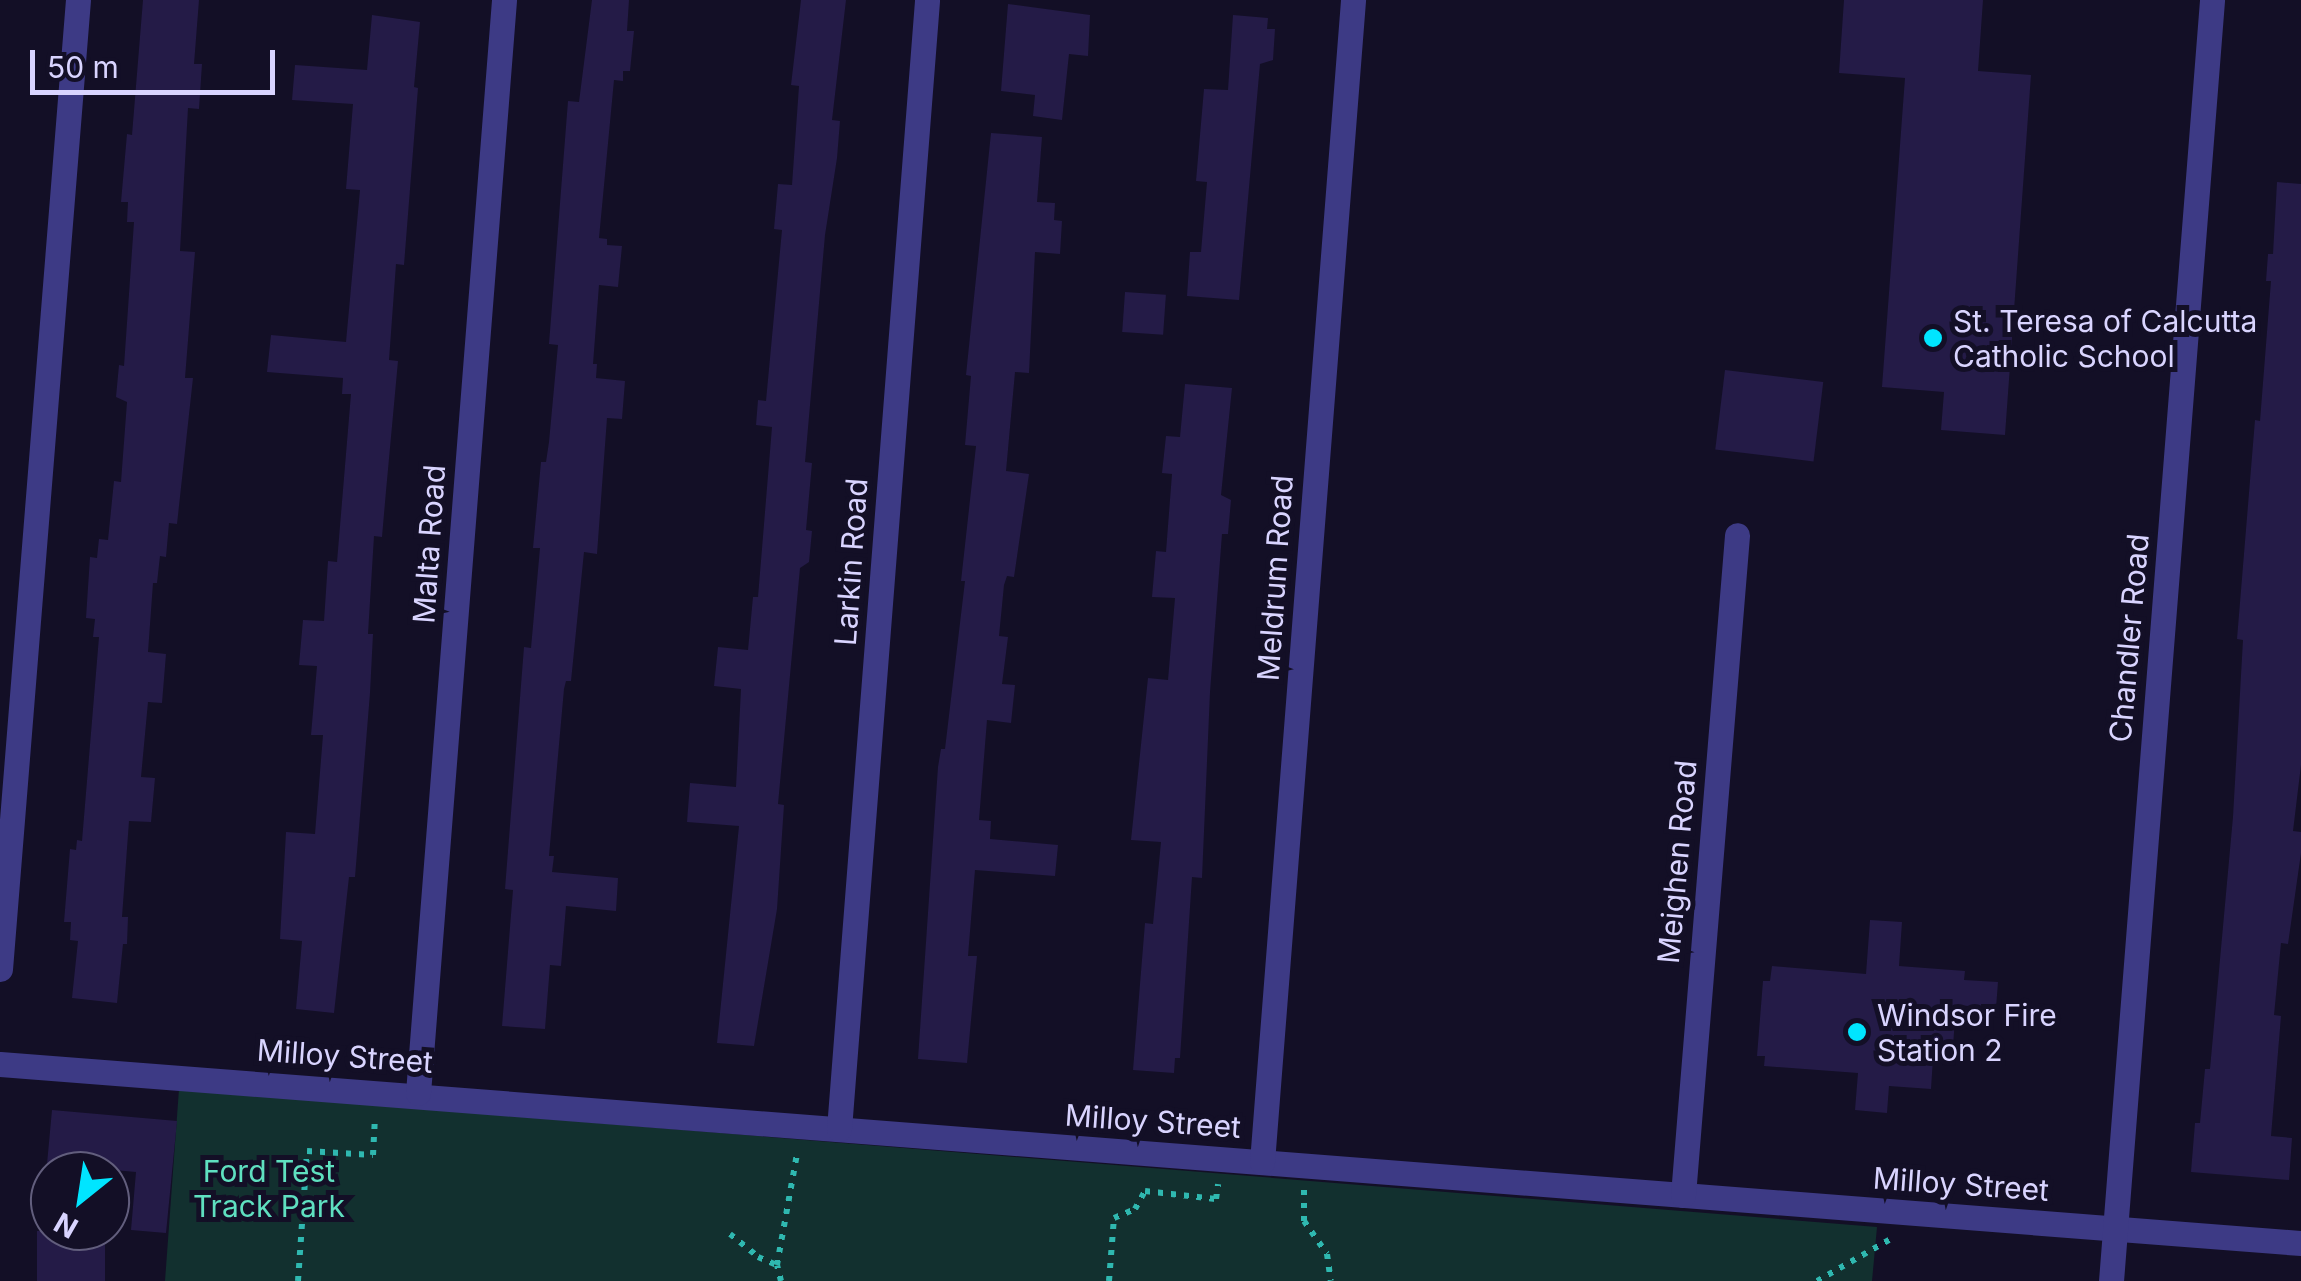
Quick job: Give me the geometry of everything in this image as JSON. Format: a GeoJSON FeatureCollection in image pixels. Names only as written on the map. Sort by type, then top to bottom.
{"type":"FeatureCollection","features":[{"type":"Feature","properties":{"kind":"street"},"geometry":{"type":"LineString","coordinates":[[0,969],[78,0]]}},
{"type":"Feature","properties":{"kind":"street","name":"Malta Road"},"geometry":{"type":"LineString","coordinates":[[418,1093],[504,0]]}},
{"type":"Feature","properties":{"kind":"street","name":"Larkin Road"},"geometry":{"type":"LineString","coordinates":[[839,1129],[927,0]]}},
{"type":"Feature","properties":{"kind":"street","name":"Meldrum Road"},"geometry":{"type":"LineString","coordinates":[[1262,1162],[1354,0]]}},
{"type":"Feature","properties":{"kind":"street","name":"Chandler Road"},"geometry":{"type":"LineString","coordinates":[[2111,1281],[2212,0]]}},
{"type":"Feature","properties":{"kind":"street","name":"Meighen Road"},"geometry":{"type":"LineString","coordinates":[[1683,1195],[1737,535]]}},
{"type":"Feature","properties":{"kind":"street","name":"Milloy Street"},"geometry":{"type":"LineString","coordinates":[[0,1064],[418,1093],[2301,1243]]}},
{"type":"Feature","properties":{"kind":"path"},"geometry":{"type":"LineString","coordinates":[[298,1281],[306,1151],[373,1155],[376,1113]]}},
{"type":"Feature","properties":{"kind":"path"},"geometry":{"type":"LineString","coordinates":[[781,1281],[777,1265],[798,1147]]}},
{"type":"Feature","properties":{"kind":"path"},"geometry":{"type":"LineString","coordinates":[[1109,1281],[1114,1218],[1135,1209],[1144,1191],[1216,1198],[1218,1182]]}},
{"type":"Feature","properties":{"kind":"path"},"geometry":{"type":"LineString","coordinates":[[1304,1186],[1304,1221],[1327,1254],[1331,1281]]}},
{"type":"Feature","properties":{"kind":"path"},"geometry":{"type":"LineString","coordinates":[[730,1234],[758,1257],[777,1265]]}},
{"type":"Feature","properties":{"kind":"path"},"geometry":{"type":"LineString","coordinates":[[1817,1281],[1878,1250],[1895,1234]]}},
{"type":"Feature","properties":{"kind":"green space","name":"Ford Test Track Park"},"geometry":{"type":"Polygon","coordinates":[[[179,1089],[1877,1227],[1872,1281],[165,1281],[179,1089]]]}},
{"type":"Feature","properties":{"kind":"building"},"geometry":{"type":"Polygon","coordinates":[[[143,0],[199,0],[194,64],[202,64],[199,109],[188,108],[180,251],[195,252],[185,378],[193,378],[177,524],[169,523],[166,557],[160,556],[157,583],[153,583],[148,652],[166,654],[162,703],[148,702],[141,777],[155,778],[151,822],[129,821],[122,917],[128,917],[127,944],[123,944],[117,1003],[72,998],[78,941],[70,940],[71,922],[64,922],[70,849],[76,850],[77,840],[82,841],[99,637],[93,637],[95,619],[86,618],[90,557],[97,558],[99,539],[108,540],[114,481],[121,482],[127,402],[116,397],[119,365],[124,366],[134,222],[127,222],[128,202],[121,202],[127,134],[132,135],[143,0]]]}},
{"type":"Feature","properties":{"kind":"building"},"geometry":{"type":"Polygon","coordinates":[[[592,0],[629,0],[627,31],[634,31],[630,71],[623,71],[623,81],[614,80],[599,238],[607,239],[607,245],[622,246],[618,287],[599,285],[593,364],[597,364],[596,378],[625,381],[622,419],[607,418],[597,554],[584,552],[571,681],[566,681],[564,689],[549,856],[554,856],[552,872],[618,878],[616,911],[566,906],[561,966],[550,965],[545,1029],[502,1026],[513,890],[505,889],[524,647],[531,648],[540,548],[533,548],[541,462],[546,462],[549,442],[558,345],[549,344],[568,101],[579,102],[592,0]]]}},
{"type":"Feature","properties":{"kind":"building"},"geometry":{"type":"Polygon","coordinates":[[[801,0],[846,0],[832,120],[840,121],[837,158],[825,235],[805,462],[812,463],[806,530],[812,531],[809,562],[800,568],[778,804],[784,805],[777,909],[754,1046],[717,1043],[739,826],[687,822],[690,783],[736,787],[741,689],[714,686],[718,647],[748,650],[753,597],[758,597],[772,427],[756,425],[758,400],[766,401],[782,230],[774,229],[778,184],[792,185],[799,86],[791,85],[801,0]]]}},
{"type":"Feature","properties":{"kind":"building"},"geometry":{"type":"Polygon","coordinates":[[[1844,0],[1983,0],[1978,71],[2031,75],[2005,435],[1941,430],[1944,392],[1882,387],[1905,78],[1839,73],[1844,0]]]}},
{"type":"Feature","properties":{"kind":"building"},"geometry":{"type":"Polygon","coordinates":[[[1008,4],[1090,15],[1088,56],[1069,54],[1062,120],[1033,116],[1035,95],[1001,91],[1008,4]]]}},
{"type":"Feature","properties":{"kind":"building"},"geometry":{"type":"Polygon","coordinates":[[[372,15],[420,22],[414,87],[418,88],[404,265],[396,264],[389,360],[398,361],[382,537],[374,536],[368,634],[373,634],[370,693],[355,877],[349,877],[334,1013],[296,1009],[302,941],[280,939],[286,832],[315,834],[323,735],[311,735],[317,666],[299,665],[303,620],[324,621],[328,561],[337,562],[351,394],[342,394],[343,378],[267,372],[271,335],[346,342],[360,190],[346,189],[353,104],[292,100],[295,65],[367,70],[372,15]]]}},
{"type":"Feature","properties":{"kind":"building"},"geometry":{"type":"Polygon","coordinates":[[[1233,15],[1268,18],[1267,29],[1275,29],[1273,60],[1260,64],[1239,300],[1187,296],[1190,252],[1201,252],[1207,182],[1196,181],[1204,89],[1228,90],[1233,15]]]}},
{"type":"Feature","properties":{"kind":"building"},"geometry":{"type":"Polygon","coordinates":[[[991,133],[1042,137],[1037,202],[1055,203],[1054,220],[1062,221],[1060,254],[1035,252],[1029,373],[1015,372],[1006,471],[1029,474],[1014,577],[1007,576],[1004,585],[999,636],[1008,637],[1002,684],[1015,685],[1011,723],[987,720],[979,820],[991,821],[990,839],[1058,845],[1055,876],[975,870],[968,956],[977,956],[967,1063],[918,1059],[938,767],[941,749],[945,749],[965,581],[961,581],[976,446],[965,445],[971,376],[966,375],[991,133]]]}},
{"type":"Feature","properties":{"kind":"building"},"geometry":{"type":"Polygon","coordinates":[[[2277,182],[2301,184],[2301,765],[2293,831],[2301,832],[2301,853],[2288,944],[2281,943],[2274,1015],[2281,1016],[2271,1136],[2292,1138],[2289,1180],[2191,1172],[2195,1123],[2200,1123],[2205,1069],[2210,1069],[2233,817],[2243,640],[2237,639],[2255,420],[2260,421],[2271,281],[2266,281],[2268,254],[2273,254],[2277,182]]]}},
{"type":"Feature","properties":{"kind":"building"},"geometry":{"type":"Polygon","coordinates":[[[1125,292],[1166,295],[1163,335],[1122,332],[1125,292]]]}},
{"type":"Feature","properties":{"kind":"building"},"geometry":{"type":"Polygon","coordinates":[[[1725,370],[1823,382],[1814,461],[1715,449],[1725,370]]]}},
{"type":"Feature","properties":{"kind":"building"},"geometry":{"type":"Polygon","coordinates":[[[1185,384],[1232,388],[1221,495],[1231,500],[1228,534],[1222,534],[1202,878],[1192,877],[1180,1058],[1175,1058],[1174,1073],[1133,1070],[1145,923],[1153,924],[1161,842],[1131,840],[1148,678],[1168,680],[1175,598],[1152,597],[1156,551],[1166,552],[1172,474],[1162,473],[1166,436],[1180,437],[1185,384]]]}},
{"type":"Feature","properties":{"kind":"building","name":"Windsor Fire Station 2"},"geometry":{"type":"Polygon","coordinates":[[[1870,920],[1902,922],[1899,966],[1965,971],[1964,980],[1998,982],[1996,1008],[1956,1005],[1952,1060],[1933,1058],[1931,1089],[1889,1086],[1887,1113],[1855,1110],[1858,1073],[1764,1066],[1765,1056],[1757,1056],[1763,981],[1770,981],[1772,966],[1866,974],[1870,920]]]}},
{"type":"Feature","properties":{"kind":"building"},"geometry":{"type":"Polygon","coordinates":[[[52,1110],[177,1121],[166,1233],[131,1230],[136,1172],[130,1171],[130,1151],[48,1151],[52,1110]]]}},
{"type":"Feature","properties":{"kind":"building"},"geometry":{"type":"Polygon","coordinates":[[[37,1251],[105,1251],[105,1281],[37,1281],[37,1251]]]}},
{"type":"Feature","properties":{"kind":"place","name":"St. Teresa of Calcutta Catholic School"},"geometry":{"type":"Point","coordinates":[1933,338]}},
{"type":"Feature","properties":{"kind":"place","name":"Windsor Fire Station 2"},"geometry":{"type":"Point","coordinates":[1857,1032]}}]}
